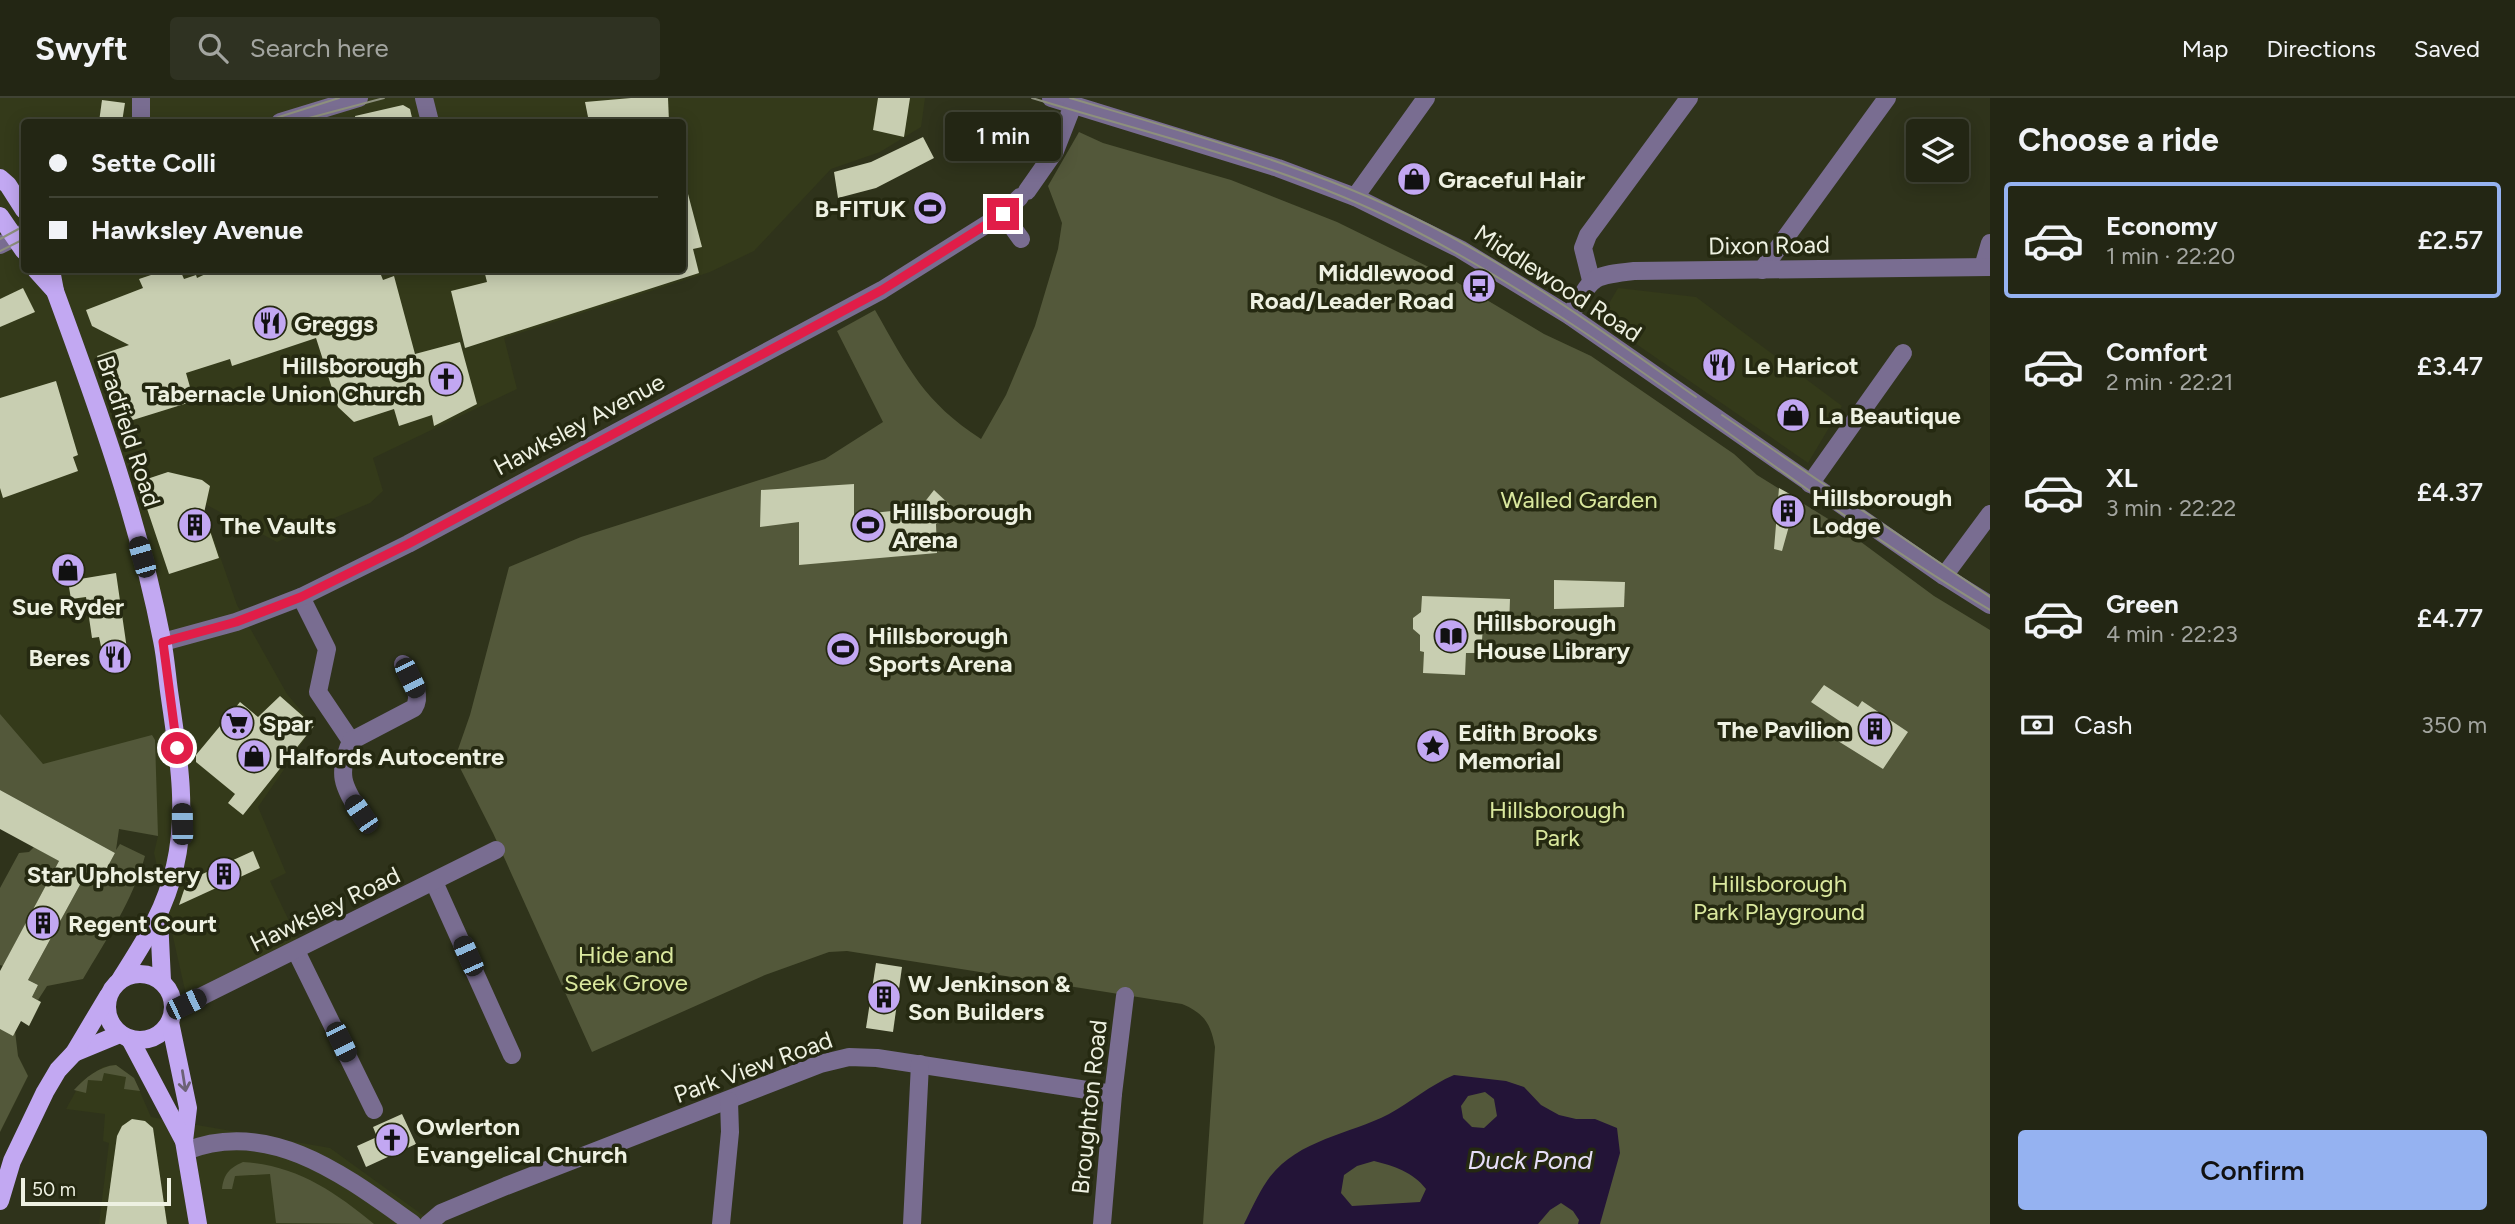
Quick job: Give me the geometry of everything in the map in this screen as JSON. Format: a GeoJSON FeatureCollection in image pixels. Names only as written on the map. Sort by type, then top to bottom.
{"type":"FeatureCollection","features":[{"type":"Feature","properties":{"kind":"main road"},"geometry":{"type":"LineString","coordinates":[[0,178],[21,205]]}},
{"type":"Feature","properties":{"kind":"main road"},"geometry":{"type":"LineString","coordinates":[[0,216],[16,242]]}},
{"type":"Feature","properties":{"kind":"main road","name":"Bradfield Road"},"geometry":{"type":"LineString","coordinates":[[39,273],[55,291]]}},
{"type":"Feature","properties":{"kind":"main road","name":"Bradfield Road"},"geometry":{"type":"LineString","coordinates":[[0,1201],[12,1161],[27,1127],[58,1070],[75,1053],[159,918],[176,864],[182,824],[181,771],[163,642],[131,514],[55,291],[52,273]]}},
{"type":"Feature","properties":{"kind":"main road","name":"Bradfield Road"},"geometry":{"type":"LineString","coordinates":[[75,1053],[125,1037],[142,1041],[163,1032],[172,1014],[169,989],[162,981],[159,918]]}},
{"type":"Feature","properties":{"kind":"main road"},"geometry":{"type":"LineString","coordinates":[[120,980],[142,973],[162,981]]}},
{"type":"Feature","properties":{"kind":"main road"},"geometry":{"type":"LineString","coordinates":[[108,996],[108,1017],[125,1037],[185,1146]]}},
{"type":"Feature","properties":{"kind":"main road"},"geometry":{"type":"LineString","coordinates":[[172,1014],[188,1108],[185,1146],[198,1224]]}},
{"type":"Feature","properties":{"kind":"street"},"geometry":{"type":"LineString","coordinates":[[141,98],[141,119]]}},
{"type":"Feature","properties":{"kind":"street"},"geometry":{"type":"LineString","coordinates":[[287,119],[328,102],[359,98]]}},
{"type":"Feature","properties":{"kind":"street"},"geometry":{"type":"LineString","coordinates":[[424,98],[429,119]]}},
{"type":"Feature","properties":{"kind":"street","name":"Middlewood Road"},"geometry":{"type":"LineString","coordinates":[[1051,98],[1223,149],[1355,197],[1460,248],[1570,316],[1944,576],[1990,604]]}},
{"type":"Feature","properties":{"kind":"street"},"geometry":{"type":"LineString","coordinates":[[1355,197],[1426,98]]}},
{"type":"Feature","properties":{"kind":"street"},"geometry":{"type":"LineString","coordinates":[[1570,316],[1591,280],[1583,248],[1588,235],[1689,98]]}},
{"type":"Feature","properties":{"kind":"street"},"geometry":{"type":"LineString","coordinates":[[1762,270],[1887,98]]}},
{"type":"Feature","properties":{"kind":"street","name":"Hawksley Avenue"},"geometry":{"type":"LineString","coordinates":[[163,642],[236,622],[301,597],[408,544],[882,290],[1003,214],[1024,194],[1055,152],[1073,105]]}},
{"type":"Feature","properties":{"kind":"street"},"geometry":{"type":"LineString","coordinates":[[1003,214],[1021,239]]}},
{"type":"Feature","properties":{"kind":"street"},"geometry":{"type":"LineString","coordinates":[[1986,267],[1990,243]]}},
{"type":"Feature","properties":{"kind":"street","name":"Dixon Road"},"geometry":{"type":"LineString","coordinates":[[1591,280],[1607,274],[1634,271],[1986,267]]}},
{"type":"Feature","properties":{"kind":"street"},"geometry":{"type":"LineString","coordinates":[[1810,484],[1903,353]]}},
{"type":"Feature","properties":{"kind":"street"},"geometry":{"type":"LineString","coordinates":[[1944,576],[1990,514]]}},
{"type":"Feature","properties":{"kind":"street"},"geometry":{"type":"LineString","coordinates":[[301,597],[327,649],[318,692],[351,741]]}},
{"type":"Feature","properties":{"kind":"street"},"geometry":{"type":"LineString","coordinates":[[361,814],[343,779],[341,764],[351,741],[414,708],[418,702],[418,693],[403,664]]}},
{"type":"Feature","properties":{"kind":"street","name":"Hawksley Road"},"geometry":{"type":"LineString","coordinates":[[172,1014],[186,1004],[496,850]]}},
{"type":"Feature","properties":{"kind":"street"},"geometry":{"type":"LineString","coordinates":[[434,882],[512,1055]]}},
{"type":"Feature","properties":{"kind":"street"},"geometry":{"type":"LineString","coordinates":[[296,951],[374,1110]]}},
{"type":"Feature","properties":{"kind":"street","name":"Broughton Road"},"geometry":{"type":"LineString","coordinates":[[1102,1224],[1113,1094],[1125,996]]}},
{"type":"Feature","properties":{"kind":"street","name":"Park View Road"},"geometry":{"type":"LineString","coordinates":[[428,1224],[440,1213],[506,1186],[820,1064],[849,1057],[920,1064],[1113,1094]]}},
{"type":"Feature","properties":{"kind":"street"},"geometry":{"type":"LineString","coordinates":[[912,1224],[920,1064]]}},
{"type":"Feature","properties":{"kind":"street"},"geometry":{"type":"LineString","coordinates":[[721,1224],[730,1132],[729,1101]]}},
{"type":"Feature","properties":{"kind":"street"},"geometry":{"type":"LineString","coordinates":[[185,1146],[243,1142],[293,1151],[342,1174],[413,1224]]}},
{"type":"Feature","properties":{"kind":"shaded area"},"geometry":{"type":"Polygon","coordinates":[[[0,98],[925,98],[921,127],[880,152],[831,169],[754,251],[710,272],[504,338],[517,389],[373,458],[383,491],[370,503],[277,542],[201,502],[237,605],[287,694],[314,726],[258,807],[286,873],[270,881],[301,946],[187,999],[154,853],[158,836],[46,775],[0,722],[0,98]]]}},
{"type":"Feature","properties":{"kind":"shaded area"},"geometry":{"type":"Polygon","coordinates":[[[1618,288],[1696,297],[1842,406],[1808,463],[1600,319],[1618,288]]]}},
{"type":"Feature","properties":{"kind":"shaded area"},"geometry":{"type":"Polygon","coordinates":[[[116,1065],[134,1078],[151,1117],[330,1148],[435,1224],[99,1224],[109,1143],[103,1141],[105,1114],[66,1109],[81,1082],[103,1067],[116,1065]]]}},
{"type":"Feature","properties":{"kind":"green space","name":"Hillsborough Park"},"geometry":{"type":"Polygon","coordinates":[[[1079,132],[1103,143],[1231,180],[1337,222],[1443,274],[1544,334],[1591,356],[1734,454],[1757,475],[1838,525],[1934,596],[1990,630],[1990,1224],[1203,1224],[1215,1047],[1209,1026],[1196,1011],[1182,1004],[847,951],[829,952],[765,975],[592,1052],[493,833],[455,758],[470,715],[509,567],[581,537],[825,459],[883,422],[837,331],[875,310],[908,367],[931,397],[961,425],[981,439],[1006,395],[1035,326],[1058,249],[1062,223],[1048,186],[1079,132]]]}},
{"type":"Feature","properties":{"kind":"green space"},"geometry":{"type":"Polygon","coordinates":[[[0,714],[43,764],[152,735],[155,740],[158,836],[119,829],[116,850],[120,844],[145,856],[126,904],[83,979],[47,986],[38,1000],[32,997],[38,985],[28,980],[87,872],[101,879],[115,853],[0,790],[0,714]]]}},
{"type":"Feature","properties":{"kind":"green space"},"geometry":{"type":"Polygon","coordinates":[[[34,847],[59,861],[3,966],[0,965],[0,888],[19,853],[29,852],[34,847]]]}},
{"type":"Feature","properties":{"kind":"green space"},"geometry":{"type":"Polygon","coordinates":[[[0,1029],[15,1031],[18,1056],[28,1076],[0,1132],[0,1029]]]}},
{"type":"Feature","properties":{"kind":"green space"},"geometry":{"type":"Polygon","coordinates":[[[116,1065],[134,1078],[140,1091],[124,1089],[126,1077],[104,1073],[102,1081],[88,1080],[86,1093],[74,1090],[93,1073],[116,1065]]]}},
{"type":"Feature","properties":{"kind":"green space"},"geometry":{"type":"Polygon","coordinates":[[[243,1162],[280,1168],[297,1174],[329,1191],[374,1224],[276,1223],[270,1174],[235,1176],[232,1189],[222,1189],[228,1172],[243,1162]]]}},
{"type":"Feature","properties":{"kind":"water","name":"Duck Pond"},"geometry":{"type":"Polygon","coordinates":[[[1454,1075],[1506,1081],[1524,1087],[1541,1105],[1559,1115],[1595,1119],[1617,1128],[1620,1153],[1600,1224],[1578,1224],[1579,1220],[1573,1211],[1561,1203],[1550,1210],[1538,1224],[1244,1224],[1267,1181],[1292,1156],[1323,1140],[1389,1114],[1454,1075]],[[1485,1092],[1468,1096],[1461,1106],[1463,1118],[1472,1127],[1484,1128],[1497,1116],[1494,1099],[1485,1092]],[[1374,1161],[1357,1166],[1344,1175],[1341,1193],[1352,1206],[1420,1202],[1426,1189],[1421,1183],[1403,1170],[1374,1161]]]}},
{"type":"Feature","properties":{"kind":"building"},"geometry":{"type":"Polygon","coordinates":[[[668,98],[669,119],[588,119],[585,102],[668,98]]]}},
{"type":"Feature","properties":{"kind":"building"},"geometry":{"type":"Polygon","coordinates":[[[878,98],[910,98],[904,137],[873,130],[878,98]]]}},
{"type":"Feature","properties":{"kind":"building"},"geometry":{"type":"Polygon","coordinates":[[[102,100],[125,103],[122,119],[99,119],[102,100]]]}},
{"type":"Feature","properties":{"kind":"building"},"geometry":{"type":"Polygon","coordinates":[[[403,105],[410,109],[412,119],[356,119],[355,116],[403,105]]]}},
{"type":"Feature","properties":{"kind":"building"},"geometry":{"type":"Polygon","coordinates":[[[923,137],[934,158],[876,188],[838,198],[834,172],[871,162],[923,137]]]}},
{"type":"Feature","properties":{"kind":"building"},"geometry":{"type":"Polygon","coordinates":[[[686,194],[702,247],[693,249],[699,273],[465,348],[451,291],[487,282],[485,273],[686,273],[686,194]]]}},
{"type":"Feature","properties":{"kind":"building"},"geometry":{"type":"Polygon","coordinates":[[[157,273],[181,273],[184,279],[196,275],[197,278],[208,273],[380,273],[383,280],[394,276],[415,354],[460,342],[477,404],[434,426],[432,415],[399,426],[394,409],[354,422],[338,407],[316,338],[232,366],[230,359],[186,373],[194,401],[120,424],[97,356],[129,345],[92,326],[86,310],[143,288],[139,279],[157,273]]]}},
{"type":"Feature","properties":{"kind":"building"},"geometry":{"type":"Polygon","coordinates":[[[23,288],[35,312],[0,327],[0,299],[23,288]]]}},
{"type":"Feature","properties":{"kind":"building"},"geometry":{"type":"Polygon","coordinates":[[[56,381],[78,455],[73,457],[78,471],[3,498],[0,488],[0,398],[56,381]]]}},
{"type":"Feature","properties":{"kind":"building"},"geometry":{"type":"Polygon","coordinates":[[[168,472],[202,480],[210,486],[204,513],[219,558],[169,574],[138,482],[168,472]]]}},
{"type":"Feature","properties":{"kind":"building","name":"Hillsborough Arena"},"geometry":{"type":"Polygon","coordinates":[[[854,484],[854,515],[920,508],[934,490],[951,506],[936,524],[937,553],[799,565],[799,522],[760,527],[761,490],[854,484]]]}},
{"type":"Feature","properties":{"kind":"building","name":"Hillsborough Lodge"},"geometry":{"type":"Polygon","coordinates":[[[1779,488],[1797,498],[1793,527],[1789,526],[1782,551],[1774,549],[1779,488]]]}},
{"type":"Feature","properties":{"kind":"building"},"geometry":{"type":"Polygon","coordinates":[[[116,573],[129,663],[105,665],[99,637],[92,638],[86,597],[71,599],[68,581],[116,573]]]}},
{"type":"Feature","properties":{"kind":"building"},"geometry":{"type":"Polygon","coordinates":[[[1554,580],[1625,582],[1624,607],[1554,609],[1554,580]]]}},
{"type":"Feature","properties":{"kind":"building","name":"Hillsborough House Library"},"geometry":{"type":"Polygon","coordinates":[[[1422,596],[1510,599],[1509,628],[1483,627],[1481,653],[1466,653],[1465,675],[1423,673],[1424,652],[1420,651],[1420,635],[1413,629],[1413,618],[1421,612],[1422,596]]]}},
{"type":"Feature","properties":{"kind":"building","name":"The Pavilion"},"geometry":{"type":"Polygon","coordinates":[[[1824,685],[1858,707],[1862,701],[1908,732],[1883,769],[1838,741],[1847,726],[1811,702],[1824,685]]]}},
{"type":"Feature","properties":{"kind":"building","name":"Halfords Autocentre"},"geometry":{"type":"Polygon","coordinates":[[[280,696],[314,726],[243,815],[228,803],[235,794],[196,762],[196,755],[240,702],[258,717],[280,696]]]}},
{"type":"Feature","properties":{"kind":"building","name":"Regent Court"},"geometry":{"type":"Polygon","coordinates":[[[0,790],[115,853],[101,879],[87,872],[28,980],[38,985],[32,997],[41,1002],[29,1026],[21,1021],[13,1036],[0,1029],[0,971],[59,861],[0,829],[0,790]]]}},
{"type":"Feature","properties":{"kind":"building","name":"Star Upholstery"},"geometry":{"type":"Polygon","coordinates":[[[253,851],[260,868],[179,905],[187,881],[253,851]]]}},
{"type":"Feature","properties":{"kind":"building","name":"W Jenkinson & Son Builders"},"geometry":{"type":"Polygon","coordinates":[[[876,963],[902,967],[893,1032],[866,1028],[876,963]]]}},
{"type":"Feature","properties":{"kind":"building","name":"Owlerton Evangelical Church"},"geometry":{"type":"Polygon","coordinates":[[[402,1114],[416,1144],[366,1167],[357,1146],[377,1137],[373,1127],[402,1114]]]}},
{"type":"Feature","properties":{"kind":"building"},"geometry":{"type":"Polygon","coordinates":[[[132,1119],[145,1121],[153,1128],[167,1224],[105,1224],[117,1136],[122,1126],[132,1119]]]}},
{"type":"Feature","properties":{"kind":"tram line"},"geometry":{"type":"LineString","coordinates":[[272,119],[339,98]]}},
{"type":"Feature","properties":{"kind":"tram line"},"geometry":{"type":"LineString","coordinates":[[305,119],[384,98]]}},
{"type":"Feature","properties":{"kind":"tram line"},"geometry":{"type":"LineString","coordinates":[[1032,98],[1269,169],[1316,186],[1406,226],[1483,268],[1557,314],[1844,515],[1990,610]]}},
{"type":"Feature","properties":{"kind":"tram line"},"geometry":{"type":"LineString","coordinates":[[1070,98],[1262,157],[1403,212],[1512,272],[1696,397]]}},
{"type":"Feature","properties":{"kind":"tram line"},"geometry":{"type":"LineString","coordinates":[[0,239],[21,228]]}},
{"type":"Feature","properties":{"kind":"tram line"},"geometry":{"type":"LineString","coordinates":[[0,251],[21,240]]}},
{"type":"Feature","properties":{"kind":"tram line"},"geometry":{"type":"LineString","coordinates":[[1722,415],[1990,597]]}},
{"type":"Feature","properties":{"kind":"place","name":"Graceful Hair"},"geometry":{"type":"Point","coordinates":[1414,179]}},
{"type":"Feature","properties":{"kind":"place","name":"B-FITUK"},"geometry":{"type":"Point","coordinates":[930,208]}},
{"type":"Feature","properties":{"kind":"place","name":"Middlewood Road/Leader Road"},"geometry":{"type":"Point","coordinates":[1479,286]}},
{"type":"Feature","properties":{"kind":"place","name":"Greggs"},"geometry":{"type":"Point","coordinates":[270,323]}},
{"type":"Feature","properties":{"kind":"place","name":"Le Haricot"},"geometry":{"type":"Point","coordinates":[1719,365]}},
{"type":"Feature","properties":{"kind":"place","name":"Hillsborough Tabernacle Union Church"},"geometry":{"type":"Point","coordinates":[446,379]}},
{"type":"Feature","properties":{"kind":"place","name":"La Beautique"},"geometry":{"type":"Point","coordinates":[1793,415]}},
{"type":"Feature","properties":{"kind":"place","name":"Hillsborough Lodge"},"geometry":{"type":"Point","coordinates":[1788,511]}},
{"type":"Feature","properties":{"kind":"place","name":"The Vaults"},"geometry":{"type":"Point","coordinates":[195,525]}},
{"type":"Feature","properties":{"kind":"place","name":"Hillsborough Arena"},"geometry":{"type":"Point","coordinates":[868,525]}},
{"type":"Feature","properties":{"kind":"place","name":"Sue Ryder"},"geometry":{"type":"Point","coordinates":[68,570]}},
{"type":"Feature","properties":{"kind":"place","name":"Hillsborough House Library"},"geometry":{"type":"Point","coordinates":[1451,636]}},
{"type":"Feature","properties":{"kind":"place","name":"Hillsborough Sports Arena"},"geometry":{"type":"Point","coordinates":[843,649]}},
{"type":"Feature","properties":{"kind":"place","name":"Beres"},"geometry":{"type":"Point","coordinates":[115,657]}},
{"type":"Feature","properties":{"kind":"place","name":"Spar"},"geometry":{"type":"Point","coordinates":[237,723]}},
{"type":"Feature","properties":{"kind":"place","name":"The Pavilion"},"geometry":{"type":"Point","coordinates":[1875,729]}},
{"type":"Feature","properties":{"kind":"place","name":"Edith Brooks Memorial"},"geometry":{"type":"Point","coordinates":[1433,746]}},
{"type":"Feature","properties":{"kind":"place","name":"Halfords Autocentre"},"geometry":{"type":"Point","coordinates":[254,756]}},
{"type":"Feature","properties":{"kind":"place","name":"Star Upholstery"},"geometry":{"type":"Point","coordinates":[224,874]}},
{"type":"Feature","properties":{"kind":"place","name":"Regent Court"},"geometry":{"type":"Point","coordinates":[43,923]}},
{"type":"Feature","properties":{"kind":"place","name":"W Jenkinson & Son Builders"},"geometry":{"type":"Point","coordinates":[884,997]}},
{"type":"Feature","properties":{"kind":"place","name":"Owlerton Evangelical Church"},"geometry":{"type":"Point","coordinates":[392,1140]}},
{"type":"Feature","properties":{"kind":"route"},"geometry":{"type":"LineString","coordinates":[[177,748],[163,642],[236,622],[301,597],[408,544],[882,290],[1003,214]]}},
{"type":"Feature","properties":{"kind":"park label","name":"Walled Garden"},"geometry":{"type":"Point","coordinates":[1579,499]}},
{"type":"Feature","properties":{"kind":"park label","name":"Hillsborough Park Playground"},"geometry":{"type":"Point","coordinates":[1779,897]}},
{"type":"Feature","properties":{"kind":"park label","name":"Hide and Seek Grove"},"geometry":{"type":"Point","coordinates":[626,968]}}]}
